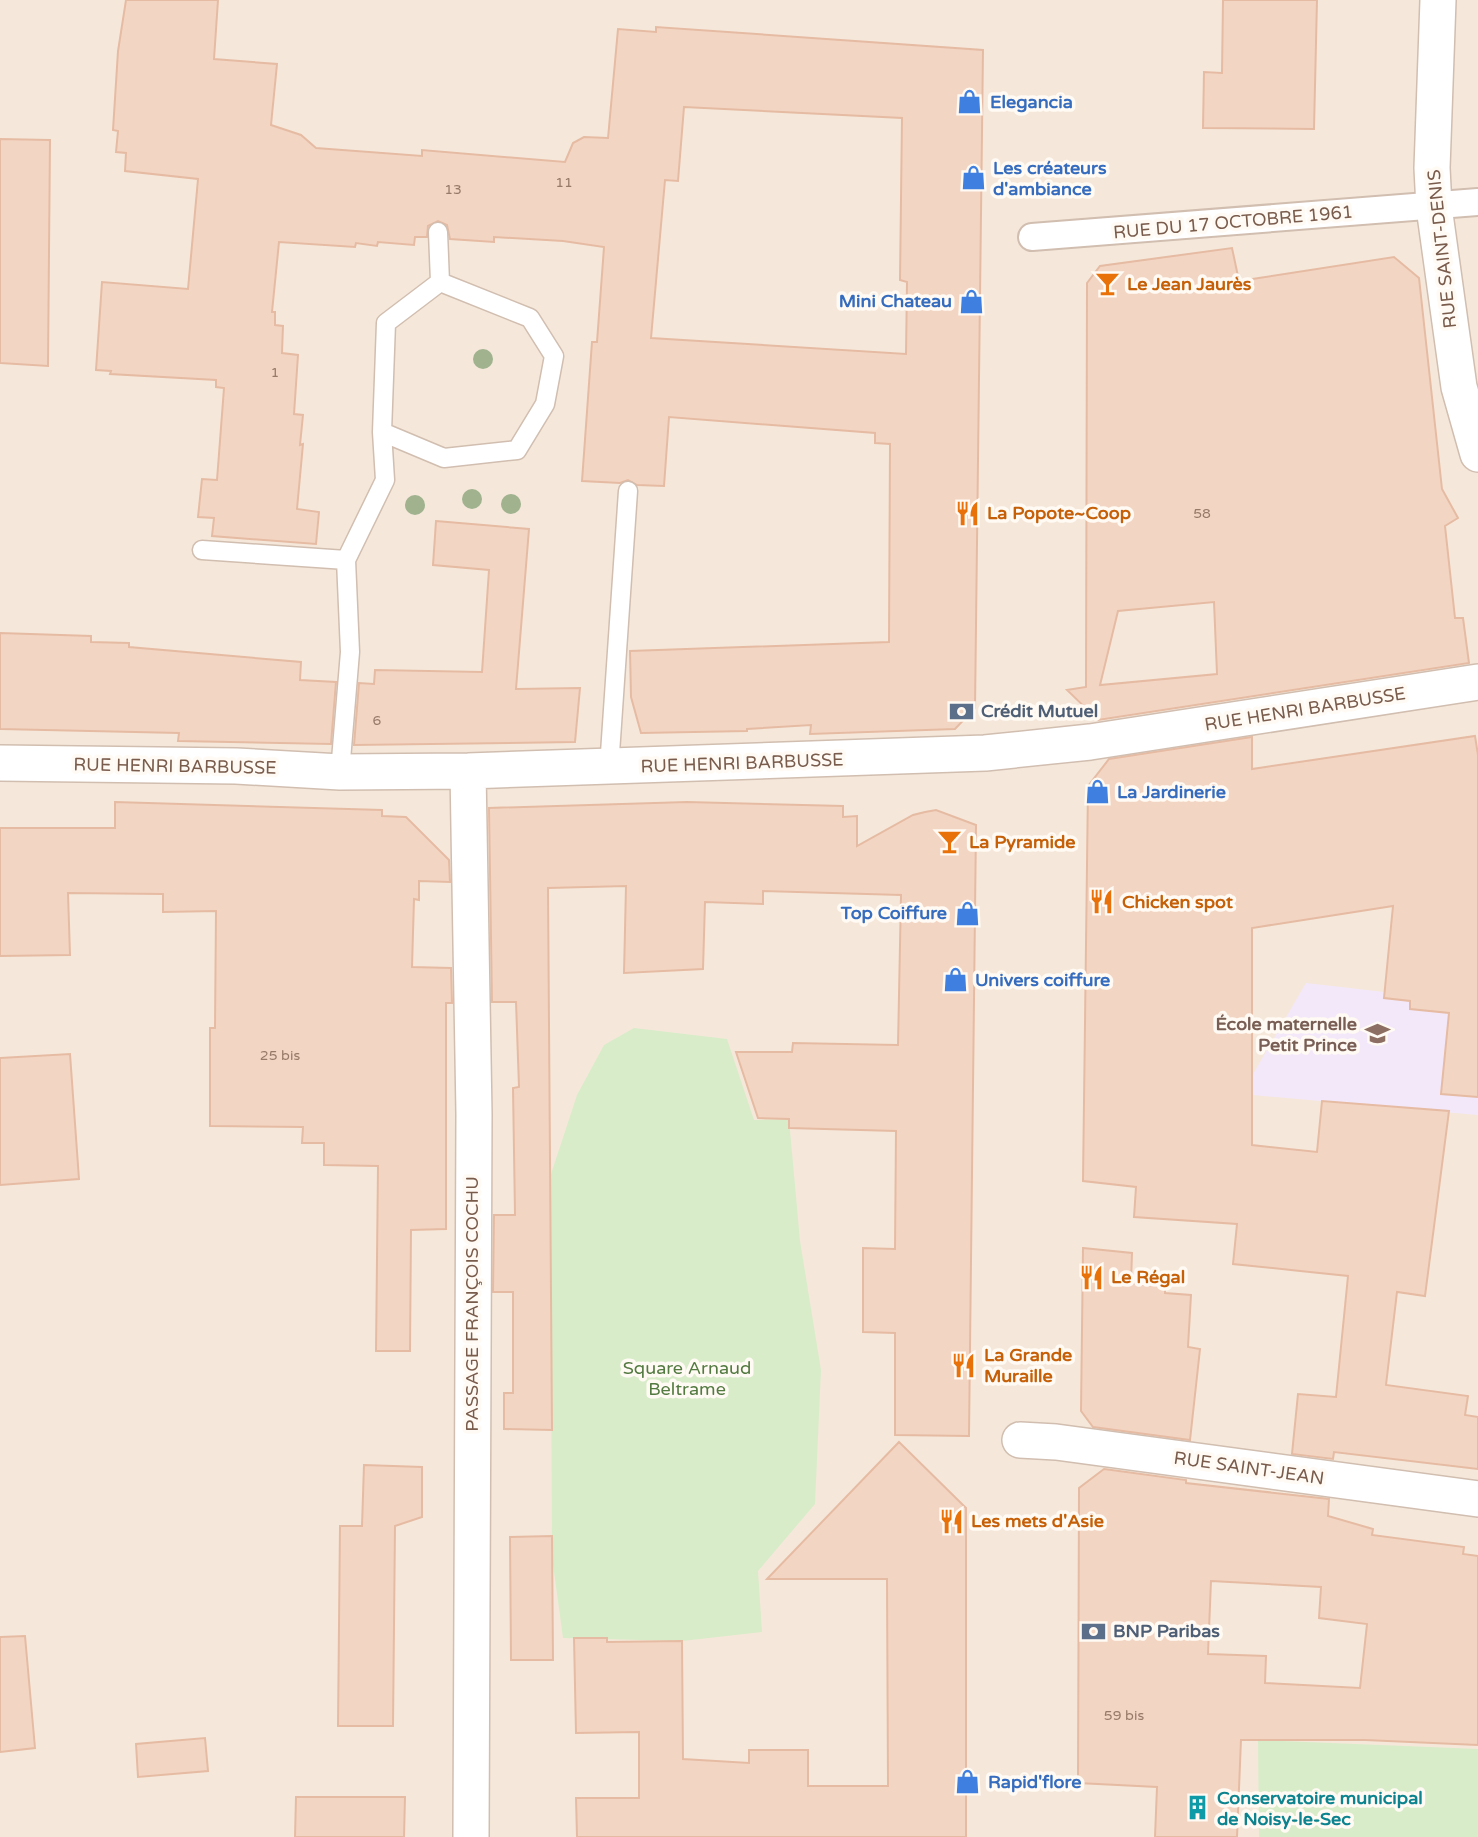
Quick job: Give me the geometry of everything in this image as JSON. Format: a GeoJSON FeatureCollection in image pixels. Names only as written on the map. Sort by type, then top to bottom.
{"type":"FeatureCollection","features":[{"type":"Feature","properties":{"kind":"street","name":"RUE SAINT-DENIS"},"geometry":{"type":"LineString","coordinates":[[1438,0],[1432,168],[1434,207],[1459,387],[1478,454]]}},
{"type":"Feature","properties":{"kind":"street","name":"RUE DU 17 OCTOBRE 1961"},"geometry":{"type":"LineString","coordinates":[[1032,237],[1478,202]]}},
{"type":"Feature","properties":{"kind":"street","name":"RUE HENRI BARBUSSE"},"geometry":{"type":"LineString","coordinates":[[0,763],[236,766],[340,772],[468,771],[609,768],[985,752],[1090,742],[1478,682]]}},
{"type":"Feature","properties":{"kind":"street","name":"PASSAGE FRANÇOIS COCHU"},"geometry":{"type":"LineString","coordinates":[[468,771],[474,1114],[471,1837]]}},
{"type":"Feature","properties":{"kind":"street","name":"RUE SAINT-JEAN"},"geometry":{"type":"LineString","coordinates":[[1020,1440],[1056,1442],[1478,1499]]}},
{"type":"Feature","properties":{"kind":"lane"},"geometry":{"type":"LineString","coordinates":[[438,232],[440,282]]}},
{"type":"Feature","properties":{"kind":"lane"},"geometry":{"type":"LineString","coordinates":[[382,432],[444,458],[517,450],[545,404],[554,356],[530,318],[440,282]]}},
{"type":"Feature","properties":{"kind":"lane"},"geometry":{"type":"LineString","coordinates":[[340,772],[351,652],[346,560],[385,480],[382,432],[386,323],[440,282]]}},
{"type":"Feature","properties":{"kind":"lane"},"geometry":{"type":"LineString","coordinates":[[609,768],[628,491]]}},
{"type":"Feature","properties":{"kind":"lane"},"geometry":{"type":"LineString","coordinates":[[202,550],[346,560]]}},
{"type":"Feature","properties":{"kind":"shaded area"},"geometry":{"type":"Polygon","coordinates":[[[0,0],[1478,0],[1478,1837],[0,1837],[0,0]]]}},
{"type":"Feature","properties":{"kind":"shaded area","name":"École maternelle Petit Prince"},"geometry":{"type":"Polygon","coordinates":[[[1388,949],[1478,949],[1478,1115],[1252,1095],[1252,1076],[1306,983],[1384,992],[1388,949]]]}},
{"type":"Feature","properties":{"kind":"green space","name":"Square Arnaud Beltrame"},"geometry":{"type":"Polygon","coordinates":[[[634,1028],[727,1039],[754,1120],[789,1119],[800,1241],[821,1370],[815,1504],[758,1571],[762,1632],[682,1641],[563,1638],[552,1557],[550,1177],[577,1095],[604,1045],[634,1028]]]}},
{"type":"Feature","properties":{"kind":"green space"},"geometry":{"type":"Polygon","coordinates":[[[1258,1740],[1478,1749],[1478,1837],[1259,1837],[1258,1740]]]}},
{"type":"Feature","properties":{"kind":"building"},"geometry":{"type":"Polygon","coordinates":[[[126,0],[218,0],[214,59],[277,64],[271,125],[301,135],[316,148],[422,156],[422,150],[565,162],[573,143],[584,137],[608,138],[618,29],[656,32],[656,27],[983,50],[975,708],[955,729],[810,734],[811,725],[747,731],[641,733],[631,697],[630,651],[889,642],[890,444],[875,443],[875,433],[669,417],[664,486],[637,485],[628,480],[620,483],[582,481],[592,342],[597,342],[604,247],[563,241],[494,237],[494,242],[450,239],[447,225],[438,221],[428,226],[427,237],[415,237],[414,245],[378,242],[377,246],[356,243],[355,247],[279,242],[272,312],[275,312],[275,325],[283,326],[282,353],[298,355],[294,414],[303,415],[300,445],[303,444],[297,509],[319,512],[316,544],[212,536],[214,518],[198,517],[202,479],[217,480],[224,388],[216,387],[216,380],[110,374],[111,371],[96,370],[102,282],[188,289],[198,179],[125,171],[126,153],[116,152],[118,131],[113,130],[118,51],[126,0]],[[684,107],[678,181],[665,180],[651,338],[906,354],[907,282],[900,280],[902,118],[684,107]]]}},
{"type":"Feature","properties":{"kind":"building"},"geometry":{"type":"Polygon","coordinates":[[[1223,0],[1317,0],[1314,129],[1203,128],[1204,72],[1222,73],[1223,0]]]}},
{"type":"Feature","properties":{"kind":"building"},"geometry":{"type":"Polygon","coordinates":[[[0,139],[50,140],[48,366],[0,363],[0,139]]]}},
{"type":"Feature","properties":{"kind":"building"},"geometry":{"type":"Polygon","coordinates":[[[1232,248],[1239,281],[1394,257],[1419,278],[1442,489],[1458,518],[1445,526],[1455,618],[1463,618],[1469,663],[1098,720],[1067,690],[1086,687],[1087,283],[1100,266],[1232,248]],[[1214,602],[1118,611],[1100,685],[1217,674],[1214,602]]]}},
{"type":"Feature","properties":{"kind":"building"},"geometry":{"type":"Polygon","coordinates":[[[436,521],[529,529],[516,689],[580,688],[575,742],[354,745],[359,683],[374,684],[375,670],[482,672],[489,570],[433,565],[436,521]]]}},
{"type":"Feature","properties":{"kind":"building"},"geometry":{"type":"Polygon","coordinates":[[[0,633],[91,636],[91,642],[129,643],[129,647],[301,662],[300,680],[336,682],[331,744],[178,741],[179,733],[0,729],[0,633]]]}},
{"type":"Feature","properties":{"kind":"building"},"geometry":{"type":"Polygon","coordinates":[[[1475,736],[1478,755],[1478,1097],[1441,1094],[1449,1013],[1410,1009],[1410,1001],[1384,998],[1393,906],[1252,928],[1252,1145],[1317,1152],[1322,1101],[1449,1111],[1425,1296],[1397,1292],[1386,1385],[1468,1396],[1465,1415],[1478,1417],[1478,1469],[1334,1452],[1333,1459],[1292,1454],[1298,1394],[1336,1397],[1348,1276],[1233,1264],[1237,1224],[1134,1217],[1136,1187],[1083,1181],[1088,786],[1109,759],[1252,737],[1252,769],[1475,736]]]}},
{"type":"Feature","properties":{"kind":"building"},"geometry":{"type":"Polygon","coordinates":[[[115,802],[382,810],[382,816],[406,817],[449,860],[450,882],[419,881],[419,900],[414,899],[412,967],[451,968],[452,1003],[446,1003],[446,1229],[411,1230],[410,1351],[376,1351],[378,1166],[324,1165],[324,1143],[302,1143],[303,1127],[210,1126],[210,1028],[215,1028],[216,911],[163,912],[163,894],[68,893],[70,955],[0,956],[0,828],[115,828],[115,802]]]}},
{"type":"Feature","properties":{"kind":"building"},"geometry":{"type":"Polygon","coordinates":[[[687,802],[843,806],[843,817],[857,816],[857,846],[913,815],[936,810],[976,825],[969,1436],[895,1435],[895,1333],[863,1332],[863,1248],[895,1249],[896,1131],[789,1128],[789,1119],[758,1118],[736,1052],[792,1052],[793,1043],[898,1045],[901,895],[763,891],[763,904],[705,902],[703,969],[624,973],[626,886],[548,888],[552,1430],[504,1429],[504,1393],[513,1393],[513,1292],[493,1292],[494,1215],[515,1215],[513,1088],[519,1087],[516,1002],[492,1002],[489,808],[687,802]]]}},
{"type":"Feature","properties":{"kind":"building"},"geometry":{"type":"Polygon","coordinates":[[[70,1054],[79,1179],[0,1185],[0,1058],[70,1054]]]}},
{"type":"Feature","properties":{"kind":"building"},"geometry":{"type":"Polygon","coordinates":[[[1083,1248],[1132,1253],[1131,1283],[1165,1287],[1165,1293],[1191,1295],[1188,1347],[1200,1349],[1190,1440],[1093,1427],[1081,1411],[1083,1248]]]}},
{"type":"Feature","properties":{"kind":"building"},"geometry":{"type":"Polygon","coordinates":[[[899,1442],[966,1508],[966,1837],[577,1837],[576,1798],[639,1798],[639,1732],[576,1733],[574,1638],[607,1638],[607,1642],[682,1641],[683,1759],[749,1763],[749,1750],[808,1750],[808,1786],[888,1786],[887,1579],[767,1579],[899,1442]]]}},
{"type":"Feature","properties":{"kind":"building"},"geometry":{"type":"Polygon","coordinates":[[[364,1465],[422,1467],[422,1517],[395,1526],[393,1726],[338,1726],[340,1526],[362,1526],[364,1465]]]}},
{"type":"Feature","properties":{"kind":"building"},"geometry":{"type":"Polygon","coordinates":[[[1104,1469],[1186,1480],[1186,1483],[1329,1499],[1328,1516],[1373,1529],[1372,1535],[1464,1547],[1463,1554],[1478,1556],[1478,1745],[1365,1740],[1241,1740],[1237,1837],[1155,1837],[1157,1787],[1078,1783],[1079,1488],[1104,1469]],[[1211,1581],[1208,1654],[1266,1656],[1265,1683],[1360,1688],[1367,1624],[1319,1618],[1321,1587],[1211,1581]]]}},
{"type":"Feature","properties":{"kind":"building"},"geometry":{"type":"Polygon","coordinates":[[[552,1536],[553,1660],[511,1660],[510,1537],[552,1536]]]}},
{"type":"Feature","properties":{"kind":"building"},"geometry":{"type":"Polygon","coordinates":[[[25,1636],[35,1748],[0,1752],[0,1637],[25,1636]]]}},
{"type":"Feature","properties":{"kind":"building"},"geometry":{"type":"Polygon","coordinates":[[[205,1738],[208,1771],[138,1777],[136,1744],[205,1738]]]}},
{"type":"Feature","properties":{"kind":"building"},"geometry":{"type":"Polygon","coordinates":[[[296,1797],[405,1797],[404,1837],[295,1837],[296,1797]]]}},
{"type":"Feature","properties":{"kind":"place","name":"Elegancia"},"geometry":{"type":"Point","coordinates":[970,102]}},
{"type":"Feature","properties":{"kind":"place","name":"Les créateurs d'ambiance"},"geometry":{"type":"Point","coordinates":[973,178]}},
{"type":"Feature","properties":{"kind":"place","name":"Le Jean Jaurès"},"geometry":{"type":"Point","coordinates":[1107,284]}},
{"type":"Feature","properties":{"kind":"place","name":"Mini Chateau"},"geometry":{"type":"Point","coordinates":[972,301]}},
{"type":"Feature","properties":{"kind":"place","name":"La Popote~Coop"},"geometry":{"type":"Point","coordinates":[967,513]}},
{"type":"Feature","properties":{"kind":"place","name":"Crédit Mutuel"},"geometry":{"type":"Point","coordinates":[961,711]}},
{"type":"Feature","properties":{"kind":"place","name":"La Jardinerie"},"geometry":{"type":"Point","coordinates":[1097,792]}},
{"type":"Feature","properties":{"kind":"place","name":"La Pyramide"},"geometry":{"type":"Point","coordinates":[949,842]}},
{"type":"Feature","properties":{"kind":"place","name":"Chicken spot"},"geometry":{"type":"Point","coordinates":[1102,902]}},
{"type":"Feature","properties":{"kind":"place","name":"Top Coiffure"},"geometry":{"type":"Point","coordinates":[967,913]}},
{"type":"Feature","properties":{"kind":"place","name":"Univers coiffure"},"geometry":{"type":"Point","coordinates":[955,980]}},
{"type":"Feature","properties":{"kind":"place","name":"École maternelle Petit Prince"},"geometry":{"type":"Point","coordinates":[1377,1034]}},
{"type":"Feature","properties":{"kind":"place","name":"Le Régal"},"geometry":{"type":"Point","coordinates":[1091,1277]}},
{"type":"Feature","properties":{"kind":"place","name":"La Grande Muraille"},"geometry":{"type":"Point","coordinates":[964,1365]}},
{"type":"Feature","properties":{"kind":"place","name":"Les mets d'Asie"},"geometry":{"type":"Point","coordinates":[951,1521]}},
{"type":"Feature","properties":{"kind":"place","name":"BNP Paribas"},"geometry":{"type":"Point","coordinates":[1093,1631]}},
{"type":"Feature","properties":{"kind":"place","name":"Rapid'flore"},"geometry":{"type":"Point","coordinates":[968,1782]}},
{"type":"Feature","properties":{"kind":"place","name":"Conservatoire municipal de Noisy-le-Sec"},"geometry":{"type":"Point","coordinates":[1197,1808]}}]}
